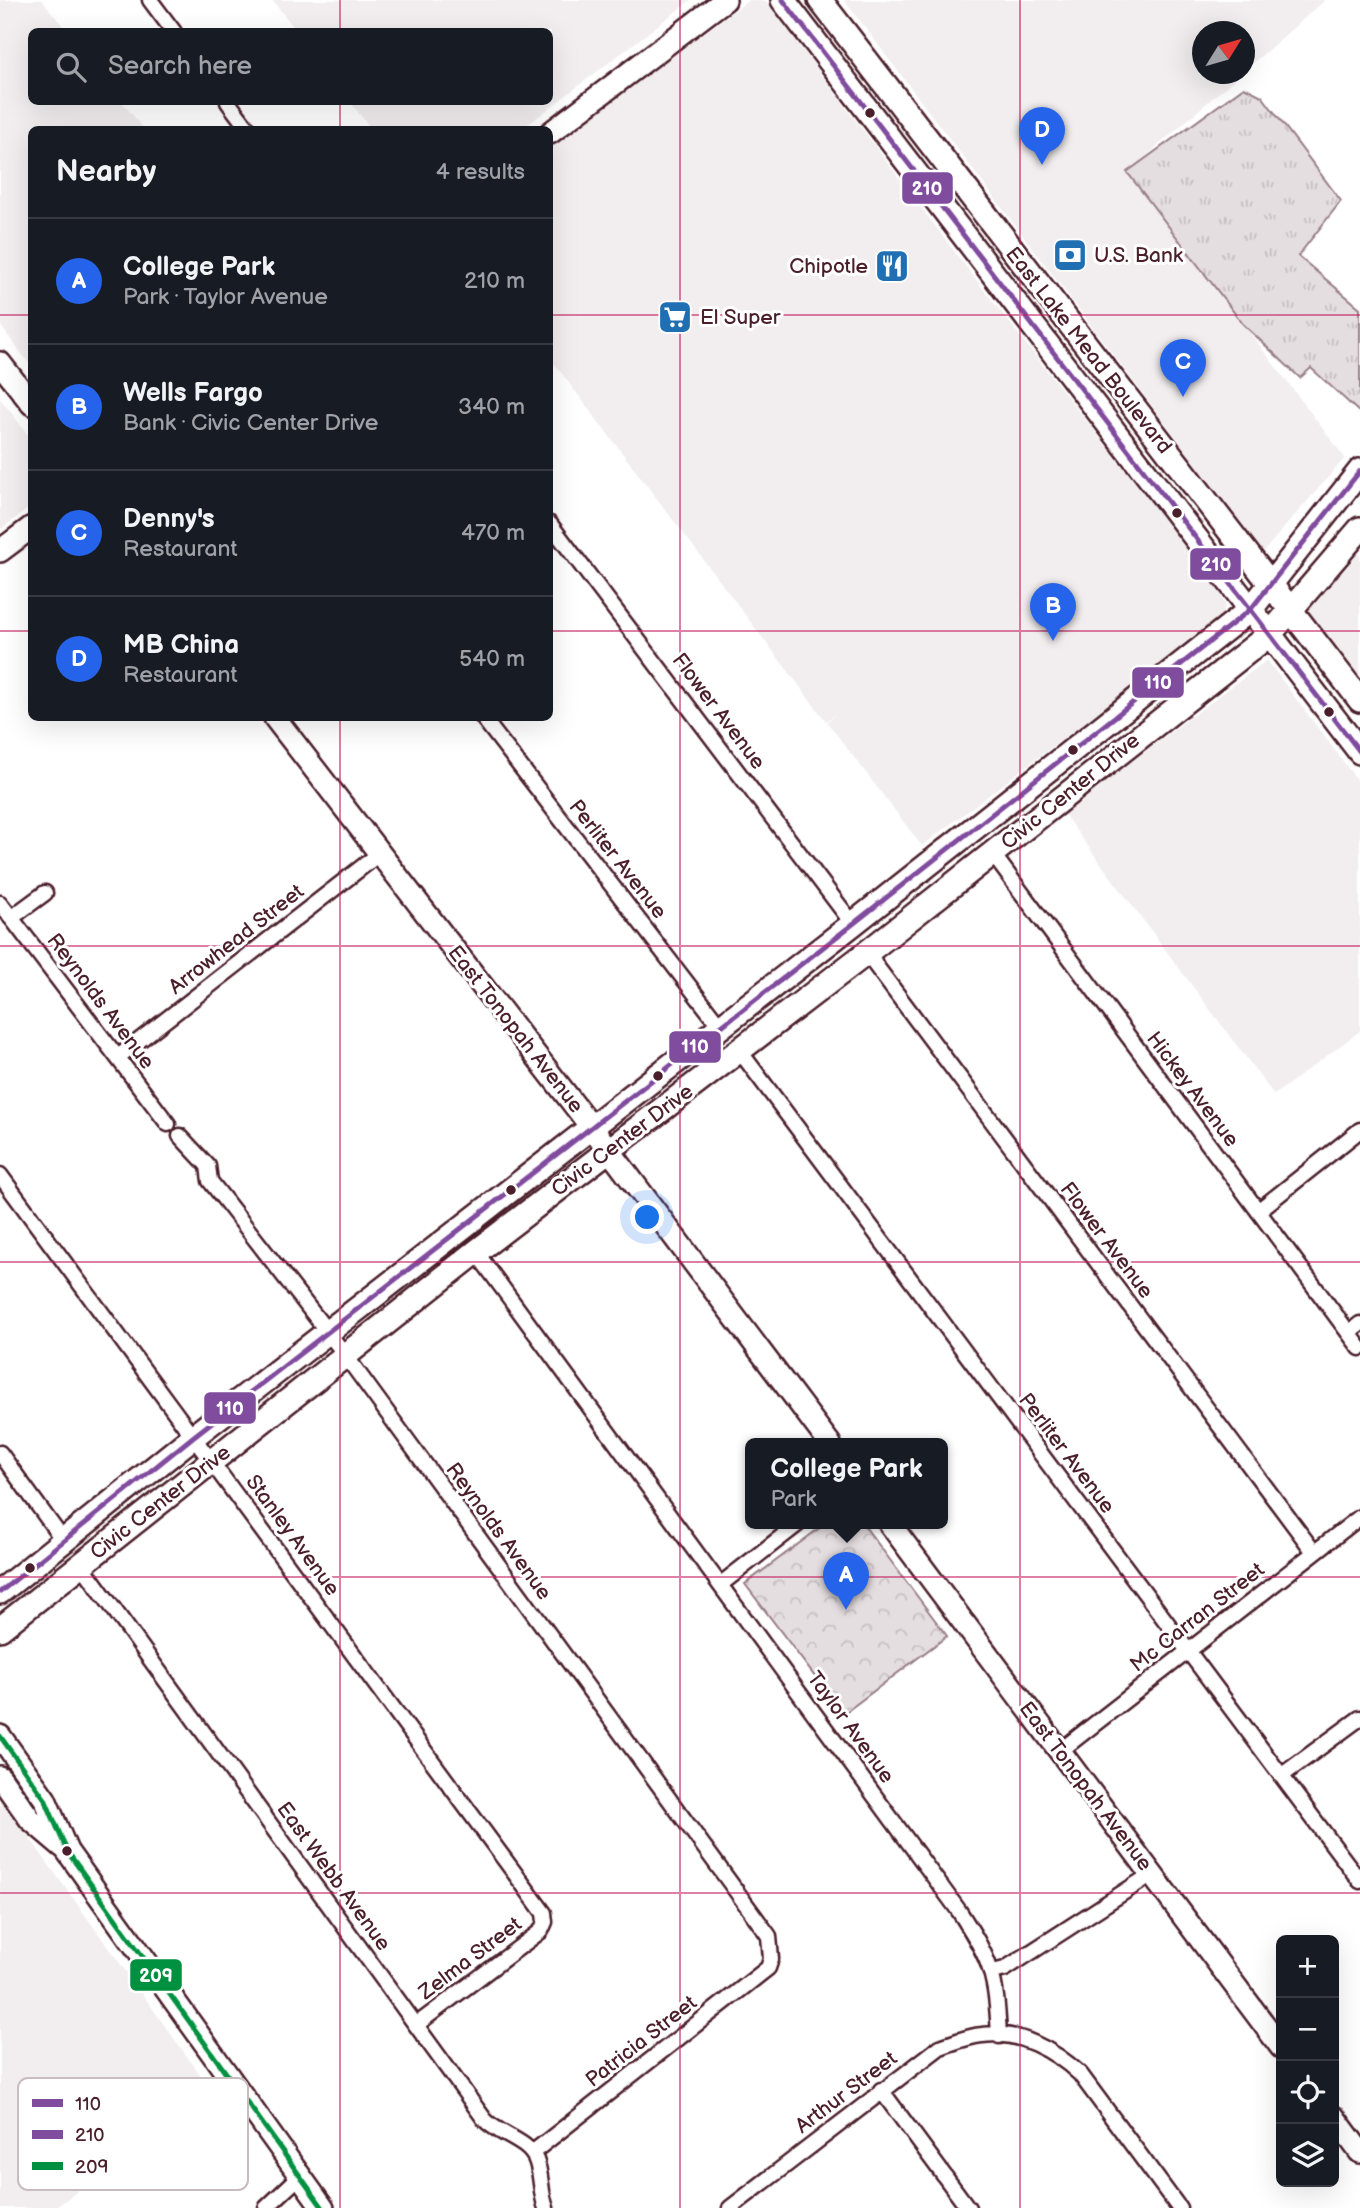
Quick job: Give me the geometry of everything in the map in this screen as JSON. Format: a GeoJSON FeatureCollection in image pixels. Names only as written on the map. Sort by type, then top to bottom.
{"type":"FeatureCollection","features":[{"type":"Feature","properties":{"kind":"main road","name":"East Lake Mead Boulevard"},"geometry":{"type":"LineString","coordinates":[[783,0],[1360,752]]}},
{"type":"Feature","properties":{"kind":"main road","name":"East Lake Mead Boulevard"},"geometry":{"type":"LineString","coordinates":[[820,0],[1270,584],[1357,691]]}},
{"type":"Feature","properties":{"kind":"main road"},"geometry":{"type":"LineString","coordinates":[[989,266],[1010,248]]}},
{"type":"Feature","properties":{"kind":"main road","name":"Civic Center Drive"},"geometry":{"type":"LineString","coordinates":[[0,1592],[194,1436],[917,874],[1251,608],[1360,471]]}},
{"type":"Feature","properties":{"kind":"main road","name":"Civic Center Drive"},"geometry":{"type":"LineString","coordinates":[[0,1629],[476,1252],[869,951],[1270,634],[1360,529]]}},
{"type":"Feature","properties":{"kind":"main road"},"geometry":{"type":"LineString","coordinates":[[869,951],[867,942],[872,925],[896,901],[917,874]]}},
{"type":"Feature","properties":{"kind":"main road"},"geometry":{"type":"LineString","coordinates":[[799,1005],[812,981],[846,948],[853,924]]}},
{"type":"Feature","properties":{"kind":"street"},"geometry":{"type":"LineString","coordinates":[[150,0],[171,28]]}},
{"type":"Feature","properties":{"kind":"street"},"geometry":{"type":"LineString","coordinates":[[553,131],[725,0]]}},
{"type":"Feature","properties":{"kind":"street"},"geometry":{"type":"LineString","coordinates":[[230,105],[247,126]]}},
{"type":"Feature","properties":{"kind":"street"},"geometry":{"type":"LineString","coordinates":[[0,363],[28,399]]}},
{"type":"Feature","properties":{"kind":"street","name":"Flower Avenue"},"geometry":{"type":"LineString","coordinates":[[553,528],[853,924]]}},
{"type":"Feature","properties":{"kind":"street"},"geometry":{"type":"LineString","coordinates":[[0,551],[28,530]]}},
{"type":"Feature","properties":{"kind":"street","name":"East Tonopah Avenue"},"geometry":{"type":"LineString","coordinates":[[277,721],[592,1126],[825,1438]]}},
{"type":"Feature","properties":{"kind":"street","name":"Perliter Avenue"},"geometry":{"type":"LineString","coordinates":[[485,721],[720,1026]]}},
{"type":"Feature","properties":{"kind":"street","name":"Arrowhead Street"},"geometry":{"type":"LineString","coordinates":[[118,1057],[380,853]]}},
{"type":"Feature","properties":{"kind":"street","name":"Hickey Avenue"},"geometry":{"type":"LineString","coordinates":[[992,853],[1258,1211],[1354,1329],[1360,1348]]}},
{"type":"Feature","properties":{"kind":"street"},"geometry":{"type":"LineString","coordinates":[[11,918],[45,892]]}},
{"type":"Feature","properties":{"kind":"street","name":"Reynolds Avenue"},"geometry":{"type":"LineString","coordinates":[[0,903],[167,1124]]}},
{"type":"Feature","properties":{"kind":"street","name":"Flower Avenue"},"geometry":{"type":"LineString","coordinates":[[869,951],[876,966],[1314,1552]]}},
{"type":"Feature","properties":{"kind":"street","name":"Perliter Avenue"},"geometry":{"type":"LineString","coordinates":[[739,1050],[1360,1881]]}},
{"type":"Feature","properties":{"kind":"street"},"geometry":{"type":"LineString","coordinates":[[1258,1211],[1360,1130]]}},
{"type":"Feature","properties":{"kind":"street","name":"Reynolds Avenue"},"geometry":{"type":"LineString","coordinates":[[180,1136],[208,1166],[210,1181],[346,1357],[769,1936],[771,1959]]}},
{"type":"Feature","properties":{"kind":"street","name":"Stanley Avenue"},"geometry":{"type":"LineString","coordinates":[[0,1175],[544,1913],[545,1922]]}},
{"type":"Feature","properties":{"kind":"street","name":"Taylor Avenue"},"geometry":{"type":"LineString","coordinates":[[476,1252],[960,1911],[985,1951],[993,1972],[999,2035]]}},
{"type":"Feature","properties":{"kind":"street"},"geometry":{"type":"LineString","coordinates":[[0,1453],[64,1539]]}},
{"type":"Feature","properties":{"kind":"street","name":"Mc Carran Street"},"geometry":{"type":"LineString","coordinates":[[1060,1751],[1360,1517]]}},
{"type":"Feature","properties":{"kind":"street"},"geometry":{"type":"LineString","coordinates":[[721,1584],[792,1529]]}},
{"type":"Feature","properties":{"kind":"street","name":"East Tonopah Avenue"},"geometry":{"type":"LineString","coordinates":[[894,1529],[1276,2040]]}},
{"type":"Feature","properties":{"kind":"street","name":"East Webb Avenue"},"geometry":{"type":"LineString","coordinates":[[81,1564],[485,2120],[495,2131],[523,2144],[532,2153]]}},
{"type":"Feature","properties":{"kind":"street"},"geometry":{"type":"LineString","coordinates":[[1282,1776],[1360,1718]]}},
{"type":"Feature","properties":{"kind":"street"},"geometry":{"type":"LineString","coordinates":[[0,1736],[45,1800],[67,1851],[230,2078]]}},
{"type":"Feature","properties":{"kind":"street"},"geometry":{"type":"LineString","coordinates":[[0,1777],[30,1819],[67,1851]]}},
{"type":"Feature","properties":{"kind":"street"},"geometry":{"type":"LineString","coordinates":[[993,1972],[1005,1969],[1152,1874]]}},
{"type":"Feature","properties":{"kind":"street","name":"Zelma Street"},"geometry":{"type":"LineString","coordinates":[[416,2025],[541,1930],[545,1922]]}},
{"type":"Feature","properties":{"kind":"street","name":"Patricia Street"},"geometry":{"type":"LineString","coordinates":[[532,2153],[768,1968],[771,1959]]}},
{"type":"Feature","properties":{"kind":"street","name":"Arthur Street"},"geometry":{"type":"LineString","coordinates":[[730,2208],[940,2047],[981,2035],[999,2035]]}},
{"type":"Feature","properties":{"kind":"street"},"geometry":{"type":"LineString","coordinates":[[999,2035],[1022,2038],[1062,2057],[1080,2074],[1179,2208]]}},
{"type":"Feature","properties":{"kind":"street"},"geometry":{"type":"LineString","coordinates":[[881,2090],[968,2208]]}},
{"type":"Feature","properties":{"kind":"street"},"geometry":{"type":"LineString","coordinates":[[248,2103],[323,2208]]}},
{"type":"Feature","properties":{"kind":"street"},"geometry":{"type":"LineString","coordinates":[[1339,2124],[1360,2152]]}},
{"type":"Feature","properties":{"kind":"street"},"geometry":{"type":"LineString","coordinates":[[532,2153],[537,2161],[540,2190],[546,2208]]}},
{"type":"Feature","properties":{"kind":"street"},"geometry":{"type":"LineString","coordinates":[[266,2208],[300,2176]]}},
{"type":"Feature","properties":{"kind":"shaded area"},"geometry":{"type":"Polygon","coordinates":[[[0,0],[42,0],[65,28],[28,28],[28,105],[124,105],[142,126],[28,126],[28,362],[0,325],[0,0]]]}},
{"type":"Feature","properties":{"kind":"shaded area"},"geometry":{"type":"Polygon","coordinates":[[[272,0],[691,0],[526,126],[369,126],[352,105],[553,105],[553,28],[295,28],[272,0]]]}},
{"type":"Feature","properties":{"kind":"shaded area"},"geometry":{"type":"Polygon","coordinates":[[[749,0],[766,1],[963,263],[1220,591],[1225,605],[1223,614],[922,846],[827,722],[836,714],[826,721],[553,362],[553,145],[749,0]]]}},
{"type":"Feature","properties":{"kind":"shaded area"},"geometry":{"type":"Polygon","coordinates":[[[844,0],[1325,0],[1255,61],[1255,21],[1192,21],[1192,84],[1229,84],[1128,172],[1345,458],[1263,552],[844,0]]]}},
{"type":"Feature","properties":{"kind":"shaded area"},"geometry":{"type":"Polygon","coordinates":[[[0,398],[28,435],[28,509],[0,530],[0,398]]]}},
{"type":"Feature","properties":{"kind":"shaded area"},"geometry":{"type":"Polygon","coordinates":[[[1360,552],[1360,683],[1308,611],[1360,552]]]}},
{"type":"Feature","properties":{"kind":"shaded area"},"geometry":{"type":"Polygon","coordinates":[[[1267,660],[1360,784],[1360,1031],[1274,1095],[1063,813],[1267,660]]]}},
{"type":"Feature","properties":{"kind":"shaded area"},"geometry":{"type":"Polygon","coordinates":[[[0,1797],[203,2078],[18,2078],[18,2190],[79,2190],[55,2208],[0,2208],[0,1797]]]}},
{"type":"Feature","properties":{"kind":"green space"},"geometry":{"type":"Polygon","coordinates":[[[1244,87],[1262,96],[1341,201],[1298,256],[1360,308],[1360,413],[1311,368],[1300,378],[1243,324],[1127,172],[1244,87]]]}},
{"type":"Feature","properties":{"kind":"green space"},"geometry":{"type":"Polygon","coordinates":[[[818,1529],[867,1529],[947,1636],[843,1714],[745,1584],[818,1529]]]}},
{"type":"Feature","properties":{"kind":"transit line","name":"210"},"geometry":{"type":"LineString","coordinates":[[783,0],[1360,752]]}},
{"type":"Feature","properties":{"kind":"transit line","name":"110"},"geometry":{"type":"LineString","coordinates":[[0,1592],[194,1436],[853,924],[1251,609],[1360,471]]}},
{"type":"Feature","properties":{"kind":"transit line","name":"209"},"geometry":{"type":"LineString","coordinates":[[0,1736],[45,1799],[67,1851],[230,2078]]}},
{"type":"Feature","properties":{"kind":"transit line","name":"209"},"geometry":{"type":"LineString","coordinates":[[248,2103],[323,2208]]}},
{"type":"Feature","properties":{"kind":"place","name":"MB China"},"geometry":{"type":"Point","coordinates":[1042,165]}},
{"type":"Feature","properties":{"kind":"place","name":"U.S. Bank"},"geometry":{"type":"Point","coordinates":[1070,255]}},
{"type":"Feature","properties":{"kind":"place","name":"Chipotle"},"geometry":{"type":"Point","coordinates":[892,266]}},
{"type":"Feature","properties":{"kind":"place","name":"El Super"},"geometry":{"type":"Point","coordinates":[675,317]}},
{"type":"Feature","properties":{"kind":"place","name":"Denny's"},"geometry":{"type":"Point","coordinates":[1183,397]}},
{"type":"Feature","properties":{"kind":"place","name":"Wells Fargo"},"geometry":{"type":"Point","coordinates":[1053,641]}},
{"type":"Feature","properties":{"kind":"place","name":"College Park"},"geometry":{"type":"Point","coordinates":[846,1610]}}]}
